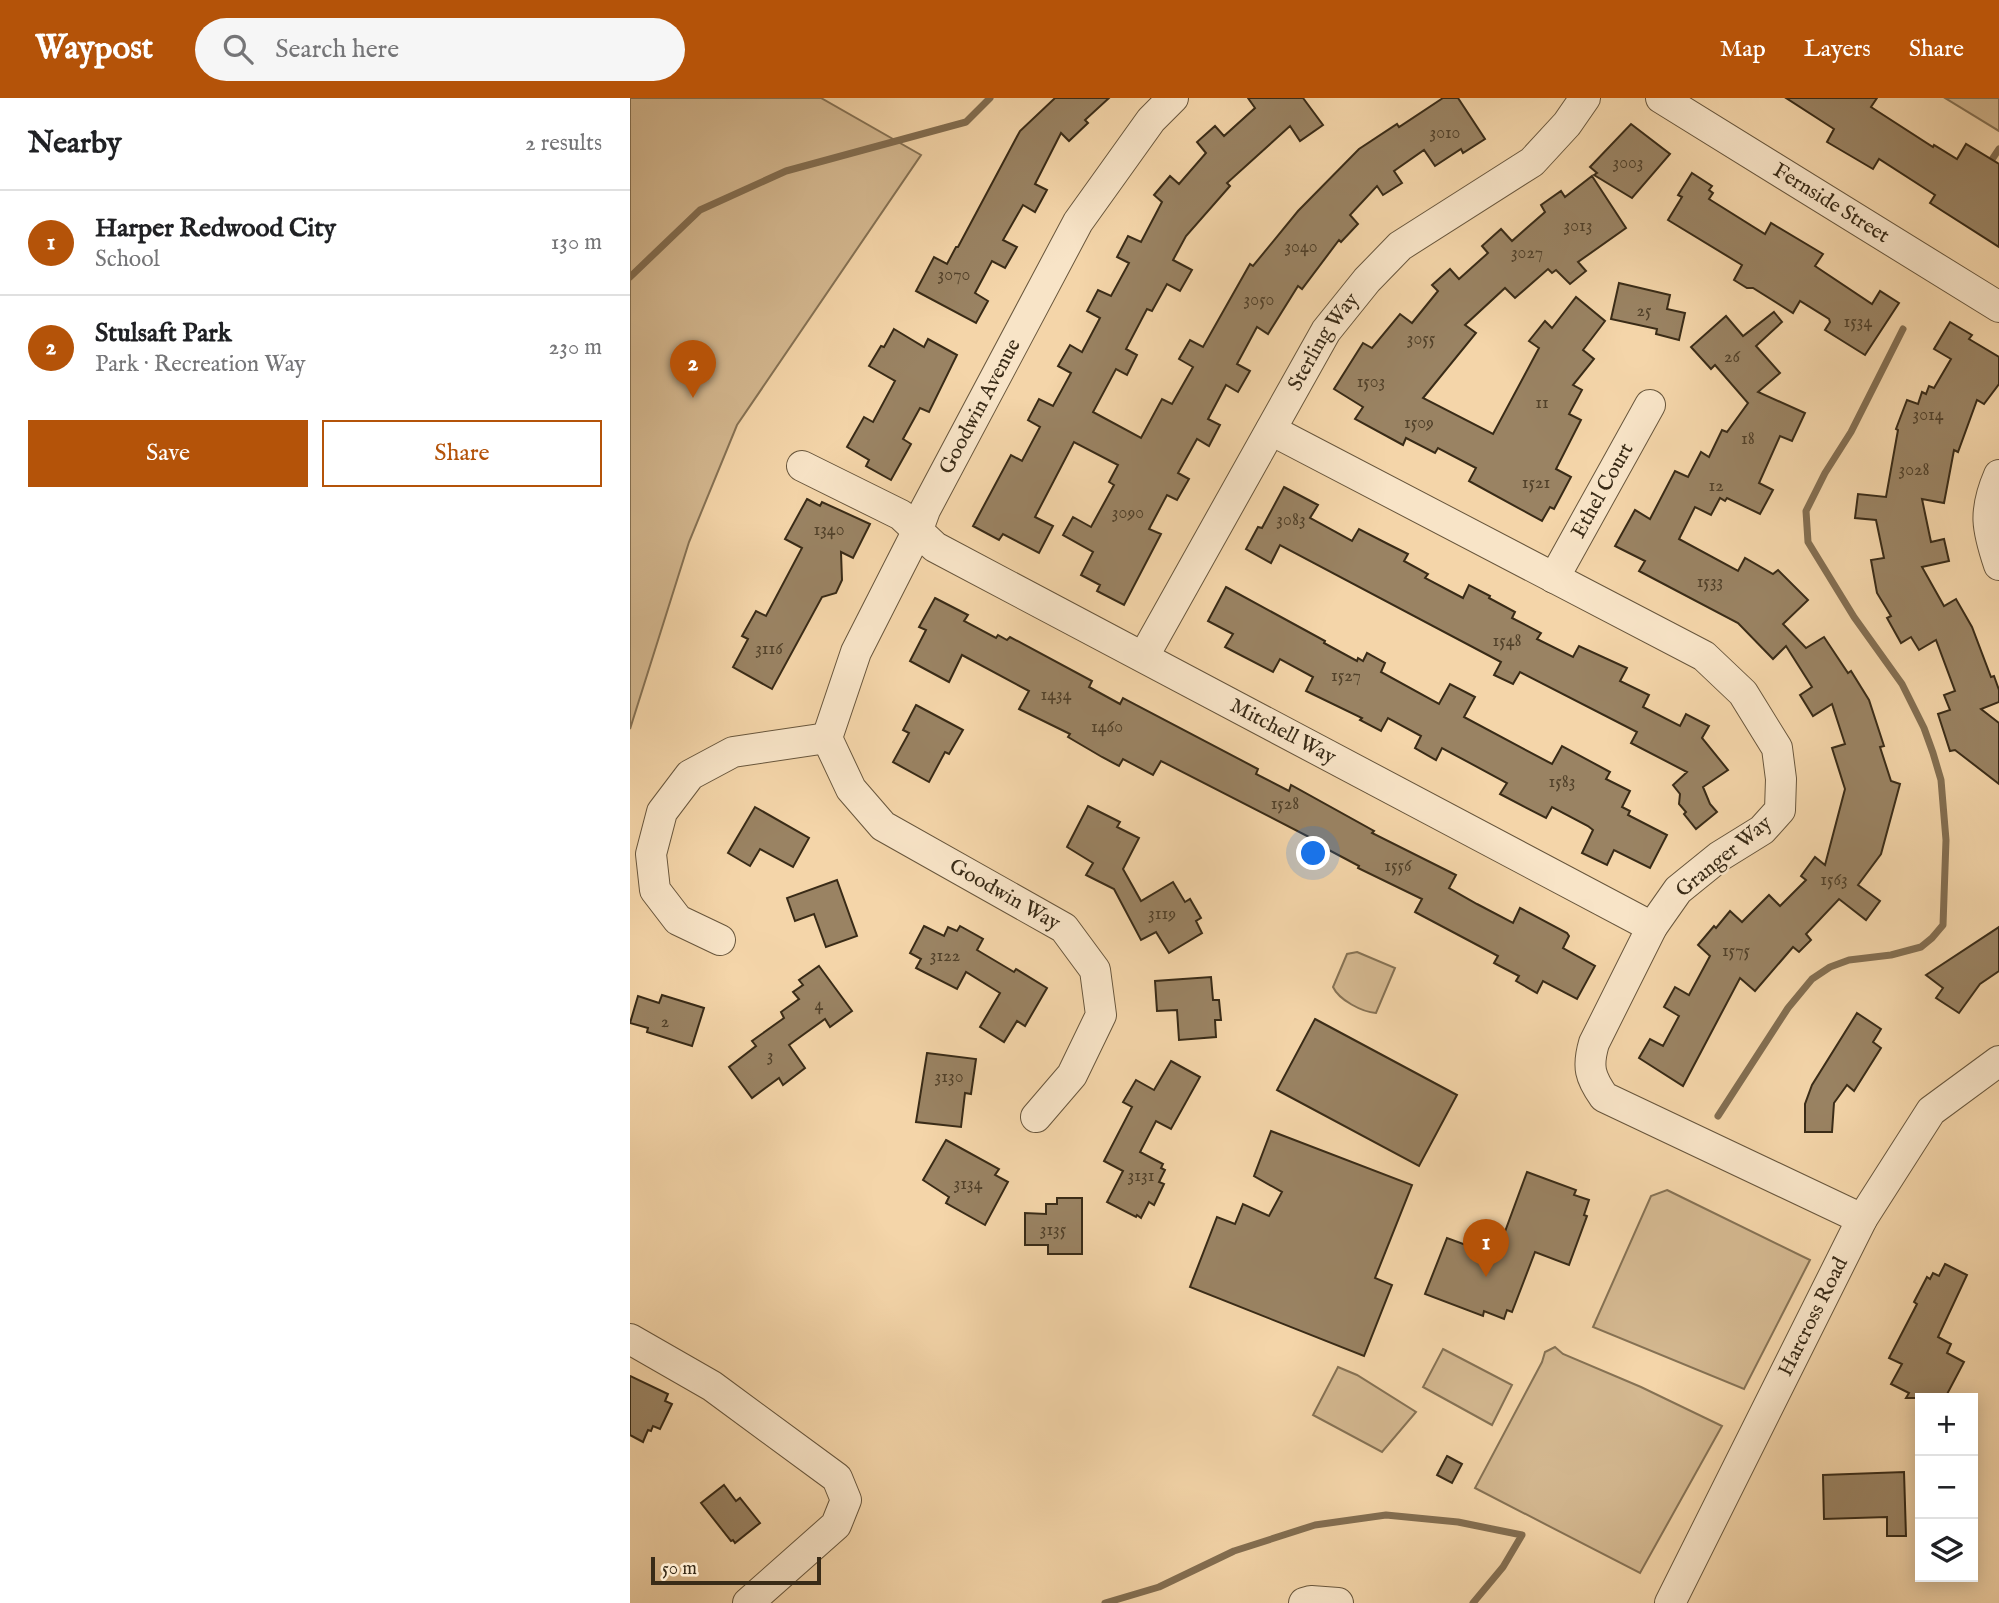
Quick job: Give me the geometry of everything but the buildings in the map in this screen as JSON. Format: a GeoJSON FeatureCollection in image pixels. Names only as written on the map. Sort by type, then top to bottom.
{"type":"FeatureCollection","features":[{"type":"Feature","properties":{"kind":"street","name":"Goodwin Avenue"},"geometry":{"type":"LineString","coordinates":[[827,738],[856,652],[917,532],[925,510],[1078,222],[1152,120],[1173,98]]}},
{"type":"Feature","properties":{"kind":"street","name":"Sterling Way"},"geometry":{"type":"LineString","coordinates":[[1144,656],[1326,331],[1400,246],[1532,162],[1567,124],[1585,98]]}},
{"type":"Feature","properties":{"kind":"street","name":"Fernside Street"},"geometry":{"type":"LineString","coordinates":[[1661,98],[1999,307]]}},
{"type":"Feature","properties":{"kind":"street","name":"Ethel Court"},"geometry":{"type":"LineString","coordinates":[[1554,578],[1650,405]]}},
{"type":"Feature","properties":{"kind":"street","name":"Granger Way"},"geometry":{"type":"LineString","coordinates":[[1270,430],[1704,656],[1743,693],[1777,748],[1782,779],[1780,810],[1762,830],[1720,856],[1678,890],[1653,928],[1593,1046],[1590,1060],[1592,1078],[1604,1097],[1862,1219]]}},
{"type":"Feature","properties":{"kind":"street","name":"Mitchell Way"},"geometry":{"type":"LineString","coordinates":[[802,466],[901,514],[935,547],[1653,928]]}},
{"type":"Feature","properties":{"kind":"street"},"geometry":{"type":"LineString","coordinates":[[1999,475],[1991,494],[1988,530],[1999,565]]}},
{"type":"Feature","properties":{"kind":"street"},"geometry":{"type":"LineString","coordinates":[[720,940],[678,920],[655,890],[651,854],[662,812],[690,775],[733,752],[827,738]]}},
{"type":"Feature","properties":{"kind":"street","name":"Goodwin Way"},"geometry":{"type":"LineString","coordinates":[[827,738],[851,789],[883,826],[1064,928],[1095,970],[1101,1016],[1072,1075],[1036,1117]]}},
{"type":"Feature","properties":{"kind":"street","name":"Harcross Road"},"geometry":{"type":"LineString","coordinates":[[1670,1603],[1862,1219],[1931,1111],[1999,1061]]}},
{"type":"Feature","properties":{"kind":"street"},"geometry":{"type":"LineString","coordinates":[[630,1339],[712,1385],[837,1478],[846,1500],[836,1525],[748,1603]]}},
{"type":"Feature","properties":{"kind":"street"},"geometry":{"type":"LineString","coordinates":[[1304,1603],[1338,1603]]}},
{"type":"Feature","properties":{"kind":"shaded area"},"geometry":{"type":"Polygon","coordinates":[[[630,98],[821,98],[921,155],[737,425],[689,542],[630,729],[630,98]]]}},
{"type":"Feature","properties":{"kind":"shaded area"},"geometry":{"type":"Polygon","coordinates":[[[1945,98],[1999,98],[1999,131],[1945,98]]]}},
{"type":"Feature","properties":{"kind":"shaded area"},"geometry":{"type":"Polygon","coordinates":[[[1357,952],[1395,968],[1376,1013],[1352,1004],[1333,987],[1347,954],[1357,952]]]}},
{"type":"Feature","properties":{"kind":"shaded area"},"geometry":{"type":"Polygon","coordinates":[[[1667,1190],[1810,1260],[1744,1389],[1593,1327],[1651,1196],[1667,1190]]]}},
{"type":"Feature","properties":{"kind":"shaded area"},"geometry":{"type":"Polygon","coordinates":[[[1555,1347],[1563,1354],[1641,1387],[1722,1426],[1640,1573],[1475,1488],[1545,1352],[1555,1347]]]}},
{"type":"Feature","properties":{"kind":"shaded area"},"geometry":{"type":"Polygon","coordinates":[[[1443,1349],[1512,1385],[1492,1425],[1423,1387],[1443,1349]]]}},
{"type":"Feature","properties":{"kind":"shaded area"},"geometry":{"type":"Polygon","coordinates":[[[1338,1367],[1357,1375],[1416,1412],[1382,1452],[1313,1415],[1338,1367]]]}},
{"type":"Feature","properties":{"kind":"waterway"},"geometry":{"type":"LineString","coordinates":[[630,277],[700,210],[786,171],[966,122],[990,98]]}},
{"type":"Feature","properties":{"kind":"waterway"},"geometry":{"type":"LineString","coordinates":[[1987,167],[1999,149]]}},
{"type":"Feature","properties":{"kind":"waterway"},"geometry":{"type":"LineString","coordinates":[[1718,1116],[1788,1008],[1812,979],[1830,967],[1849,960],[1891,955],[1921,947],[1943,925],[1946,840],[1941,780],[1933,753],[1902,684],[1854,617],[1808,542],[1806,511],[1825,473],[1851,432],[1903,329]]}},
{"type":"Feature","properties":{"kind":"waterway"},"geometry":{"type":"LineString","coordinates":[[1105,1603],[1159,1587],[1234,1551],[1315,1525],[1386,1515],[1458,1522],[1522,1535],[1503,1567],[1473,1603]]}},
{"type":"Feature","properties":{"kind":"place","name":"Stulsaft Park"},"geometry":{"type":"Point","coordinates":[693,398]}},
{"type":"Feature","properties":{"kind":"place","name":"Harper Redwood City"},"geometry":{"type":"Point","coordinates":[1486,1277]}}]}
